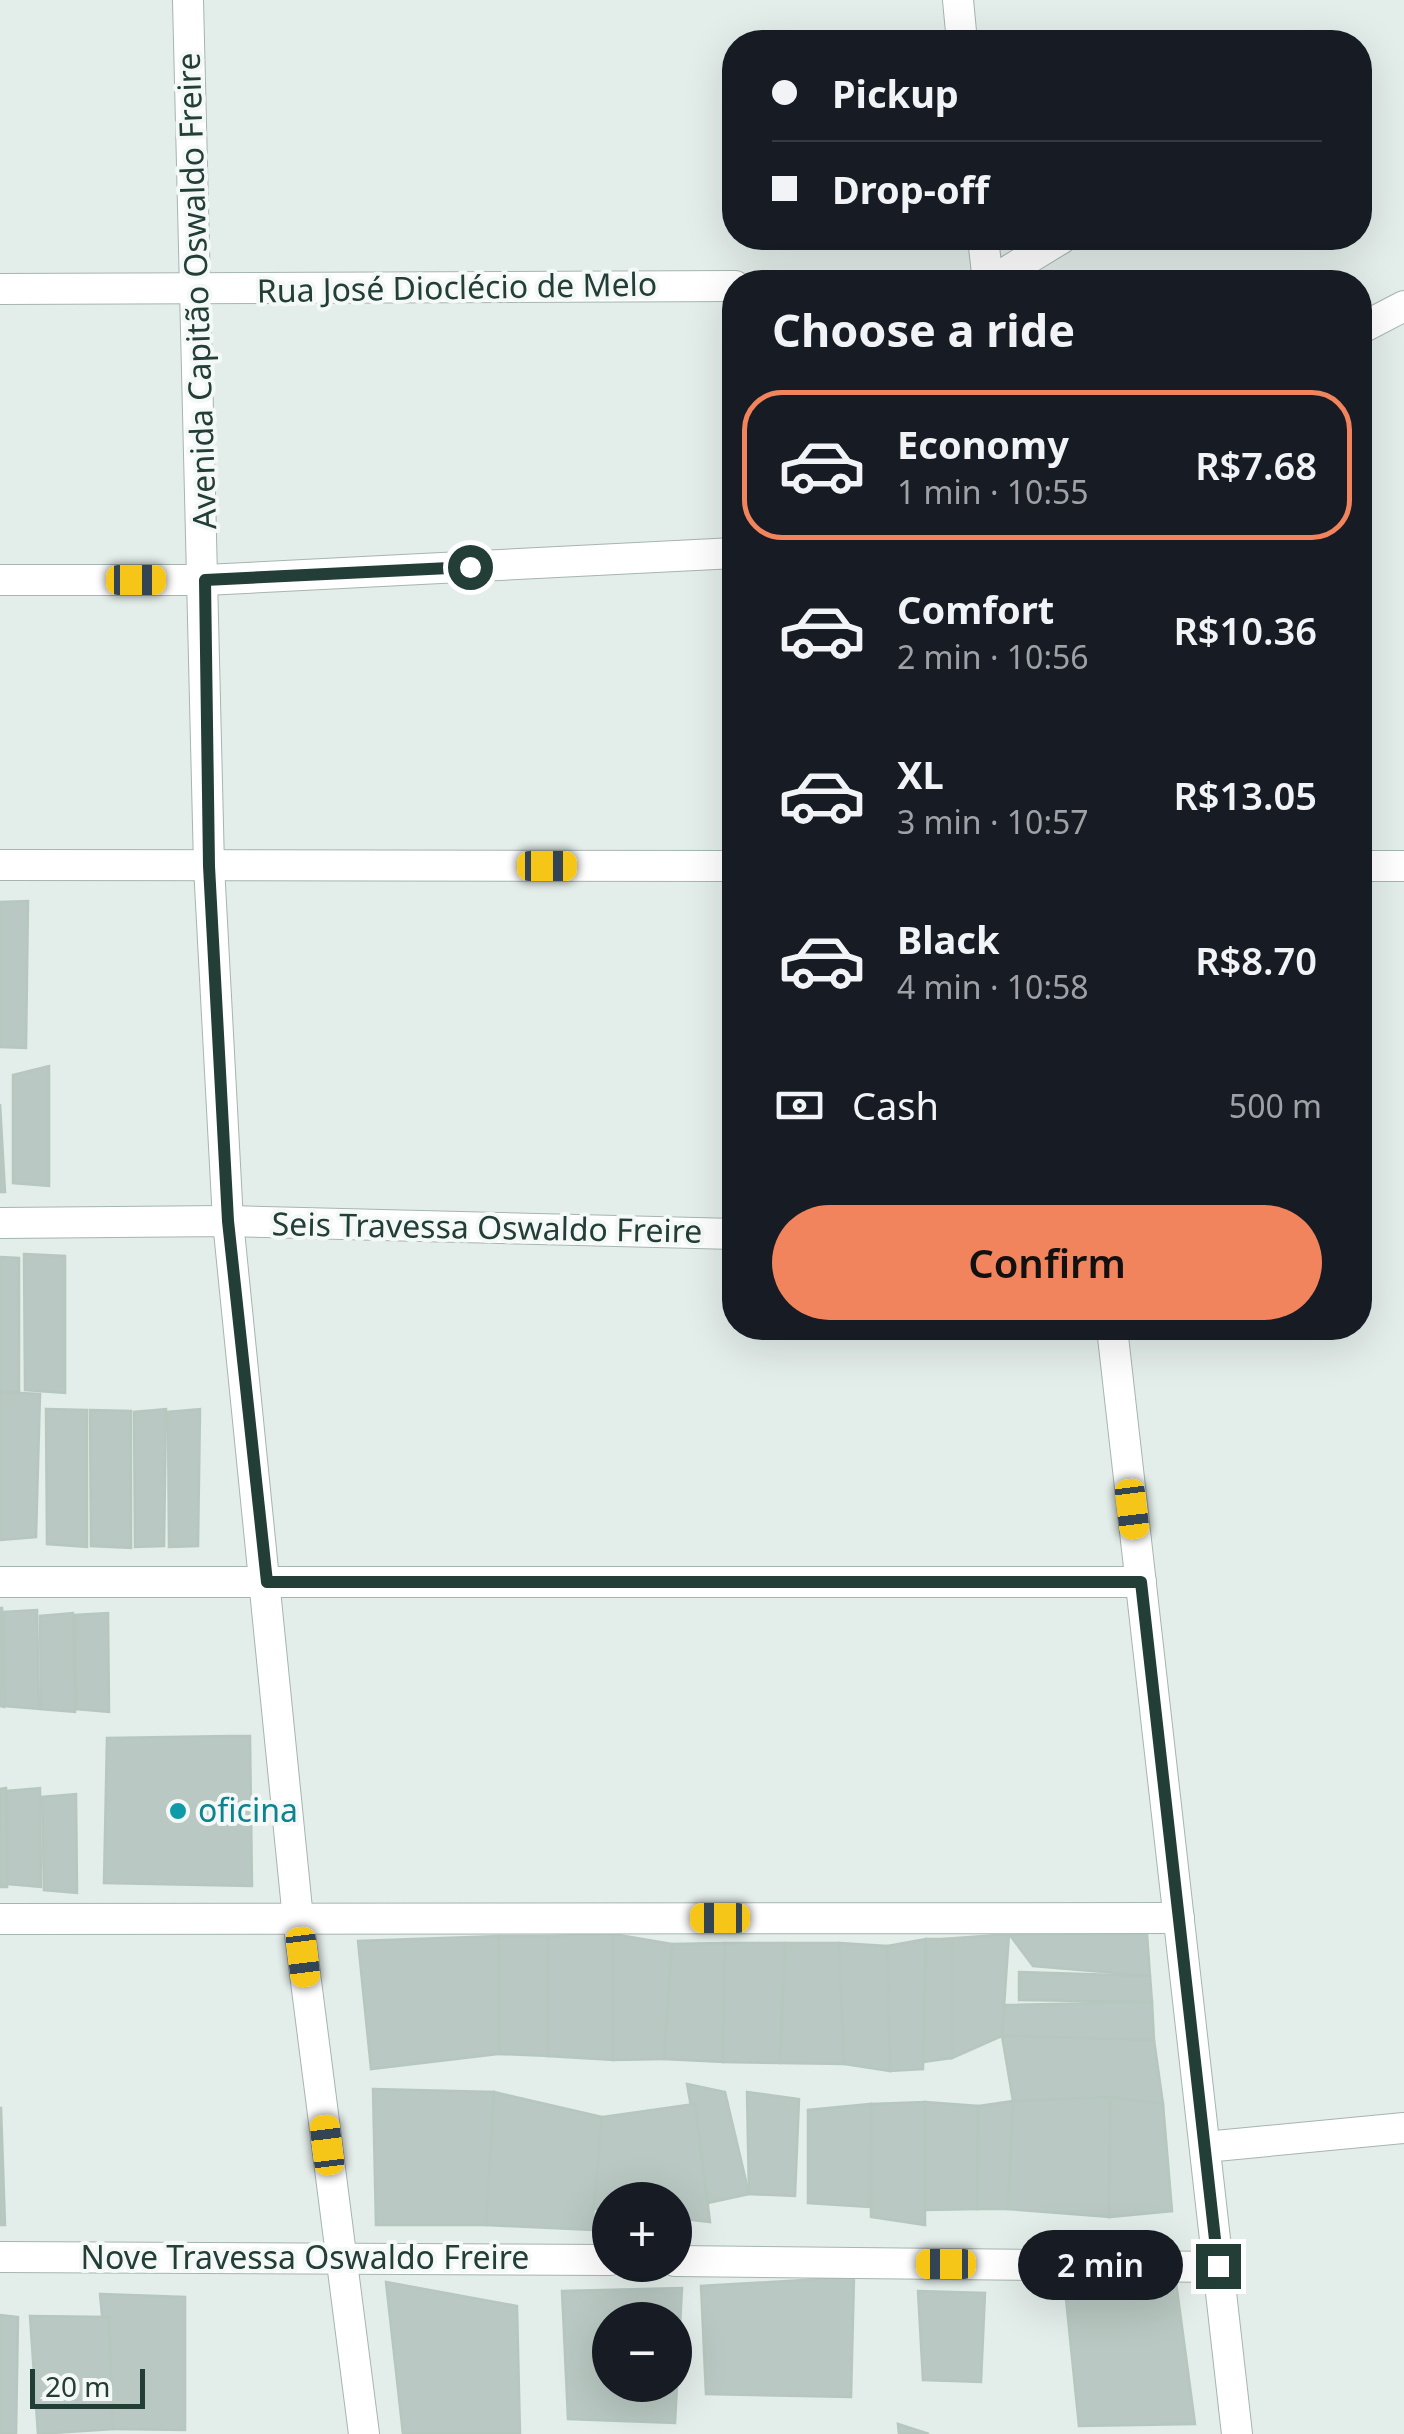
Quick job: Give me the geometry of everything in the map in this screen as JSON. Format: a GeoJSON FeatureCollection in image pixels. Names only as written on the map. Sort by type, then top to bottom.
{"type":"FeatureCollection","features":[{"type":"Feature","properties":{"kind":"street","name":"Avenida Capitão Oswaldo Freire"},"geometry":{"type":"LineString","coordinates":[[188,0],[209,866],[228,1221],[298,1919],[364,2434]]}},
{"type":"Feature","properties":{"kind":"street"},"geometry":{"type":"LineString","coordinates":[[958,0],[961,30]]}},
{"type":"Feature","properties":{"kind":"street"},"geometry":{"type":"LineString","coordinates":[[1009,270],[1042,250]]}},
{"type":"Feature","properties":{"kind":"street","name":"Rua José Dioclécio de Melo"},"geometry":{"type":"LineString","coordinates":[[0,290],[722,286]]}},
{"type":"Feature","properties":{"kind":"street"},"geometry":{"type":"LineString","coordinates":[[1372,323],[1403,306]]}},
{"type":"Feature","properties":{"kind":"street"},"geometry":{"type":"LineString","coordinates":[[0,580],[205,580],[722,554]]}},
{"type":"Feature","properties":{"kind":"street"},"geometry":{"type":"LineString","coordinates":[[0,865],[722,866]]}},
{"type":"Feature","properties":{"kind":"street"},"geometry":{"type":"LineString","coordinates":[[1372,866],[1404,866]]}},
{"type":"Feature","properties":{"kind":"street","name":"Seis Travessa Oswaldo Freire"},"geometry":{"type":"LineString","coordinates":[[0,1223],[228,1221],[722,1234]]}},
{"type":"Feature","properties":{"kind":"street"},"geometry":{"type":"LineString","coordinates":[[1113,1340],[1237,2434]]}},
{"type":"Feature","properties":{"kind":"street"},"geometry":{"type":"LineString","coordinates":[[0,1582],[1141,1582]]}},
{"type":"Feature","properties":{"kind":"street"},"geometry":{"type":"LineString","coordinates":[[0,1919],[1179,1918]]}},
{"type":"Feature","properties":{"kind":"street"},"geometry":{"type":"LineString","coordinates":[[1205,2148],[1404,2128]]}},
{"type":"Feature","properties":{"kind":"street","name":"Nove Travessa Oswaldo Freire"},"geometry":{"type":"LineString","coordinates":[[0,2257],[592,2260]]}},
{"type":"Feature","properties":{"kind":"street"},"geometry":{"type":"LineString","coordinates":[[692,2261],[1218,2266]]}},
{"type":"Feature","properties":{"kind":"building"},"geometry":{"type":"Polygon","coordinates":[[[28,901],[26,1048],[0,1047],[0,902],[28,901]]]}},
{"type":"Feature","properties":{"kind":"building"},"geometry":{"type":"Polygon","coordinates":[[[49,1066],[49,1186],[13,1183],[13,1075],[49,1066]]]}},
{"type":"Feature","properties":{"kind":"building"},"geometry":{"type":"Polygon","coordinates":[[[0,1104],[5,1192],[0,1192],[0,1104]]]}},
{"type":"Feature","properties":{"kind":"building"},"geometry":{"type":"Polygon","coordinates":[[[24,1254],[65,1256],[65,1393],[25,1390],[24,1254]]]}},
{"type":"Feature","properties":{"kind":"building"},"geometry":{"type":"Polygon","coordinates":[[[0,1257],[19,1258],[19,1395],[0,1393],[0,1257]]]}},
{"type":"Feature","properties":{"kind":"building"},"geometry":{"type":"Polygon","coordinates":[[[0,1392],[40,1394],[36,1537],[0,1540],[0,1392]]]}},
{"type":"Feature","properties":{"kind":"building"},"geometry":{"type":"Polygon","coordinates":[[[46,1409],[87,1410],[87,1547],[47,1544],[46,1409]]]}},
{"type":"Feature","properties":{"kind":"building"},"geometry":{"type":"Polygon","coordinates":[[[166,1409],[164,1546],[135,1547],[134,1412],[166,1409]]]}},
{"type":"Feature","properties":{"kind":"building"},"geometry":{"type":"Polygon","coordinates":[[[200,1409],[198,1546],[169,1547],[168,1412],[200,1409]]]}},
{"type":"Feature","properties":{"kind":"building"},"geometry":{"type":"Polygon","coordinates":[[[90,1410],[131,1411],[131,1548],[91,1546],[90,1410]]]}},
{"type":"Feature","properties":{"kind":"building"},"geometry":{"type":"Polygon","coordinates":[[[2,1608],[4,1707],[0,1706],[2,1608]]]}},
{"type":"Feature","properties":{"kind":"building"},"geometry":{"type":"Polygon","coordinates":[[[37,1610],[39,1709],[5,1706],[4,1612],[37,1610]]]}},
{"type":"Feature","properties":{"kind":"building"},"geometry":{"type":"Polygon","coordinates":[[[73,1613],[75,1712],[41,1709],[40,1616],[73,1613]]]}},
{"type":"Feature","properties":{"kind":"building"},"geometry":{"type":"Polygon","coordinates":[[[108,1613],[109,1712],[76,1709],[75,1615],[108,1613]]]}},
{"type":"Feature","properties":{"kind":"building","name":"oficina"},"geometry":{"type":"Polygon","coordinates":[[[250,1736],[252,1886],[104,1883],[107,1738],[250,1736]]]}},
{"type":"Feature","properties":{"kind":"building"},"geometry":{"type":"Polygon","coordinates":[[[6,1788],[7,1887],[0,1887],[0,1789],[6,1788]]]}},
{"type":"Feature","properties":{"kind":"building"},"geometry":{"type":"Polygon","coordinates":[[[40,1788],[41,1887],[8,1884],[7,1791],[40,1788]]]}},
{"type":"Feature","properties":{"kind":"building"},"geometry":{"type":"Polygon","coordinates":[[[76,1794],[77,1893],[44,1890],[42,1797],[76,1794]]]}},
{"type":"Feature","properties":{"kind":"building"},"geometry":{"type":"Polygon","coordinates":[[[613,1934],[613,2060],[548,2056],[548,1936],[613,1934]]]}},
{"type":"Feature","properties":{"kind":"building"},"geometry":{"type":"Polygon","coordinates":[[[613,1934],[672,1944],[664,2059],[613,2060],[613,1934]]]}},
{"type":"Feature","properties":{"kind":"building"},"geometry":{"type":"Polygon","coordinates":[[[1009,1934],[1002,2036],[952,2058],[952,1939],[943,1939],[1009,1934]]]}},
{"type":"Feature","properties":{"kind":"building"},"geometry":{"type":"Polygon","coordinates":[[[1009,1934],[1147,1934],[1150,1976],[1033,1966],[1009,1934]]]}},
{"type":"Feature","properties":{"kind":"building"},"geometry":{"type":"Polygon","coordinates":[[[499,1936],[499,2054],[371,2069],[358,1941],[499,1936]]]}},
{"type":"Feature","properties":{"kind":"building"},"geometry":{"type":"Polygon","coordinates":[[[499,1936],[548,1936],[548,2056],[499,2054],[499,1936]]]}},
{"type":"Feature","properties":{"kind":"building"},"geometry":{"type":"Polygon","coordinates":[[[926,1939],[923,2069],[890,2071],[887,1946],[926,1939]]]}},
{"type":"Feature","properties":{"kind":"building"},"geometry":{"type":"Polygon","coordinates":[[[926,1939],[952,1939],[952,2058],[923,2062],[926,1939]]]}},
{"type":"Feature","properties":{"kind":"building"},"geometry":{"type":"Polygon","coordinates":[[[725,1943],[723,2062],[664,2059],[672,1944],[725,1943]]]}},
{"type":"Feature","properties":{"kind":"building"},"geometry":{"type":"Polygon","coordinates":[[[725,1943],[785,1943],[780,2063],[723,2062],[725,1943]]]}},
{"type":"Feature","properties":{"kind":"building"},"geometry":{"type":"Polygon","coordinates":[[[785,1943],[839,1943],[844,2064],[780,2063],[785,1943]]]}},
{"type":"Feature","properties":{"kind":"building"},"geometry":{"type":"Polygon","coordinates":[[[839,1943],[887,1946],[890,2071],[844,2064],[839,1943]]]}},
{"type":"Feature","properties":{"kind":"building"},"geometry":{"type":"Polygon","coordinates":[[[1019,1972],[1150,1976],[1152,2002],[1019,2000],[1019,1972]]]}},
{"type":"Feature","properties":{"kind":"building"},"geometry":{"type":"Polygon","coordinates":[[[1152,2002],[1154,2040],[1002,2036],[1004,2005],[1152,2002]]]}},
{"type":"Feature","properties":{"kind":"building"},"geometry":{"type":"Polygon","coordinates":[[[1002,2036],[1154,2040],[1163,2104],[1013,2101],[1002,2036]]]}},
{"type":"Feature","properties":{"kind":"building"},"geometry":{"type":"Polygon","coordinates":[[[687,2084],[725,2092],[749,2194],[708,2203],[687,2084]]]}},
{"type":"Feature","properties":{"kind":"building"},"geometry":{"type":"Polygon","coordinates":[[[373,2089],[494,2092],[486,2225],[376,2225],[373,2089]]]}},
{"type":"Feature","properties":{"kind":"building"},"geometry":{"type":"Polygon","coordinates":[[[494,2092],[602,2117],[596,2182],[592,2182],[592,2230],[486,2225],[494,2092]]]}},
{"type":"Feature","properties":{"kind":"building"},"geometry":{"type":"Polygon","coordinates":[[[747,2092],[799,2099],[795,2196],[749,2194],[747,2092]]]}},
{"type":"Feature","properties":{"kind":"building"},"geometry":{"type":"Polygon","coordinates":[[[1110,2097],[1109,2217],[1008,2209],[1013,2101],[1110,2097]]]}},
{"type":"Feature","properties":{"kind":"building"},"geometry":{"type":"Polygon","coordinates":[[[1110,2097],[1163,2104],[1172,2211],[1109,2217],[1110,2097]]]}},
{"type":"Feature","properties":{"kind":"building"},"geometry":{"type":"Polygon","coordinates":[[[1013,2101],[1008,2209],[977,2209],[978,2106],[1013,2101]]]}},
{"type":"Feature","properties":{"kind":"building"},"geometry":{"type":"Polygon","coordinates":[[[925,2102],[925,2225],[871,2217],[871,2104],[925,2102]]]}},
{"type":"Feature","properties":{"kind":"building"},"geometry":{"type":"Polygon","coordinates":[[[925,2102],[978,2106],[977,2209],[925,2210],[925,2102]]]}},
{"type":"Feature","properties":{"kind":"building"},"geometry":{"type":"Polygon","coordinates":[[[695,2104],[710,2222],[692,2220],[692,2182],[596,2182],[602,2117],[695,2104]]]}},
{"type":"Feature","properties":{"kind":"building"},"geometry":{"type":"Polygon","coordinates":[[[871,2104],[869,2207],[808,2203],[808,2110],[871,2104]]]}},
{"type":"Feature","properties":{"kind":"building"},"geometry":{"type":"Polygon","coordinates":[[[1,2108],[5,2225],[0,2225],[1,2108]]]}},
{"type":"Feature","properties":{"kind":"building"},"geometry":{"type":"Polygon","coordinates":[[[854,2277],[851,2397],[706,2394],[701,2286],[854,2277]]]}},
{"type":"Feature","properties":{"kind":"building"},"geometry":{"type":"Polygon","coordinates":[[[1064,2279],[1176,2282],[1195,2424],[1079,2426],[1064,2279]]]}},
{"type":"Feature","properties":{"kind":"building"},"geometry":{"type":"Polygon","coordinates":[[[386,2282],[517,2306],[520,2434],[403,2434],[386,2282]]]}},
{"type":"Feature","properties":{"kind":"building"},"geometry":{"type":"Polygon","coordinates":[[[682,2288],[681,2302],[592,2302],[592,2402],[676,2402],[675,2423],[568,2419],[562,2291],[682,2288]]]}},
{"type":"Feature","properties":{"kind":"building"},"geometry":{"type":"Polygon","coordinates":[[[918,2291],[985,2293],[981,2382],[923,2380],[918,2291]]]}},
{"type":"Feature","properties":{"kind":"building"},"geometry":{"type":"Polygon","coordinates":[[[100,2294],[185,2297],[185,2430],[113,2429],[100,2294]]]}},
{"type":"Feature","properties":{"kind":"building"},"geometry":{"type":"Polygon","coordinates":[[[0,2315],[18,2317],[16,2434],[0,2434],[0,2315]]]}},
{"type":"Feature","properties":{"kind":"building"},"geometry":{"type":"Polygon","coordinates":[[[30,2316],[109,2317],[113,2429],[38,2434],[30,2316]]]}},
{"type":"Feature","properties":{"kind":"building"},"geometry":{"type":"Polygon","coordinates":[[[898,2424],[929,2434],[899,2434],[898,2424]]]}},
{"type":"Feature","properties":{"kind":"place","name":"oficina"},"geometry":{"type":"Point","coordinates":[178,1811]}},
{"type":"Feature","properties":{"kind":"route"},"geometry":{"type":"LineString","coordinates":[[470,567],[205,580],[209,866],[228,1221],[267,1582],[1141,1582],[1218,2266]]}}]}
